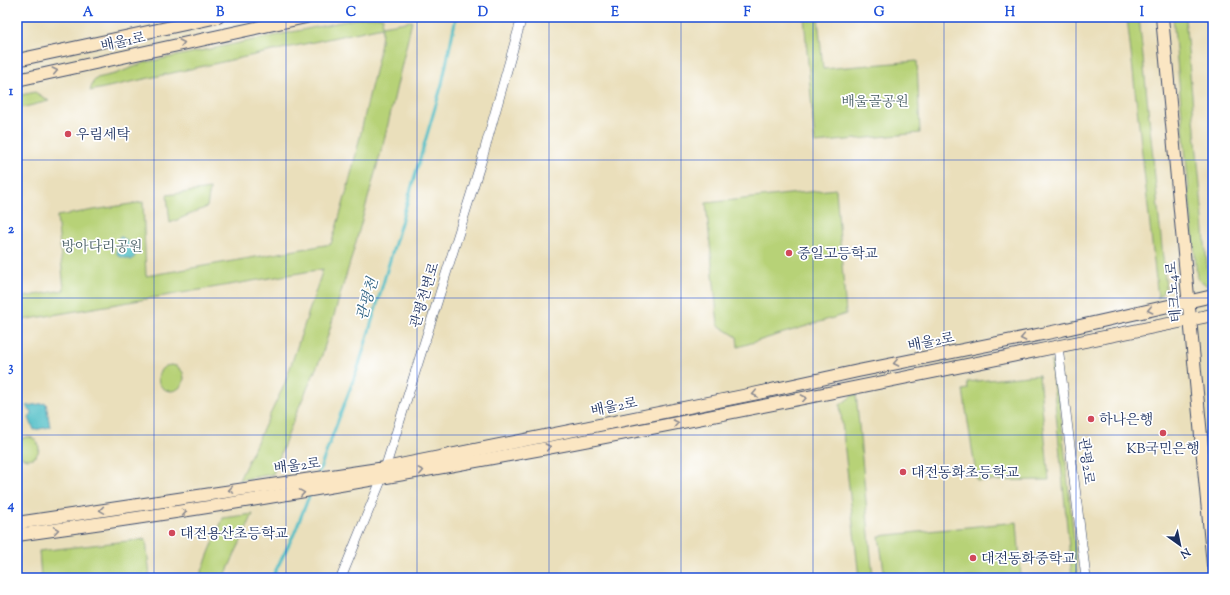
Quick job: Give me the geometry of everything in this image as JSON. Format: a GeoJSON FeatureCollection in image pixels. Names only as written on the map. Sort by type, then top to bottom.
{"type":"FeatureCollection","features":[{"type":"Feature","properties":{"kind":"main road","name":"배울1로"},"geometry":{"type":"LineString","coordinates":[[17,60],[218,17]]}},
{"type":"Feature","properties":{"kind":"main road","name":"배울1로"},"geometry":{"type":"LineString","coordinates":[[17,80],[306,17]]}},
{"type":"Feature","properties":{"kind":"main road","name":"테크노4로"},"geometry":{"type":"LineString","coordinates":[[1162,17],[1213,565]]}},
{"type":"Feature","properties":{"kind":"main road","name":"배울2로"},"geometry":{"type":"LineString","coordinates":[[17,535],[160,516],[264,499],[1213,296]]}},
{"type":"Feature","properties":{"kind":"main road","name":"배울2로"},"geometry":{"type":"LineString","coordinates":[[384,473],[747,409],[1213,315]]}},
{"type":"Feature","properties":{"kind":"main road","name":"배울2로"},"geometry":{"type":"LineString","coordinates":[[17,524],[269,484],[356,479]]}},
{"type":"Feature","properties":{"kind":"street","name":"관평천변로"},"geometry":{"type":"LineString","coordinates":[[341,578],[384,473],[482,159],[522,17]]}},
{"type":"Feature","properties":{"kind":"street","name":"관평2로"},"geometry":{"type":"LineString","coordinates":[[1058,347],[1086,578]]}},
{"type":"Feature","properties":{"kind":"green space","name":"방아다리공원"},"geometry":{"type":"Polygon","coordinates":[[[365,17],[383,17],[382,26],[412,21],[385,137],[352,256],[322,355],[296,414],[273,474],[239,480],[285,383],[323,269],[17,321],[17,298],[64,290],[57,216],[143,202],[146,276],[331,244],[356,152],[379,53],[382,27],[90,91],[93,82],[97,78],[115,74],[147,62],[365,17]]]}},
{"type":"Feature","properties":{"kind":"green space","name":"배울골공원"},"geometry":{"type":"Polygon","coordinates":[[[804,17],[818,17],[823,69],[917,61],[920,133],[815,143],[804,17]]]}},
{"type":"Feature","properties":{"kind":"green space"},"geometry":{"type":"Polygon","coordinates":[[[1127,17],[1139,17],[1166,288],[1158,298],[1127,17]]]}},
{"type":"Feature","properties":{"kind":"green space"},"geometry":{"type":"Polygon","coordinates":[[[1173,17],[1185,17],[1209,287],[1197,278],[1173,17]]]}},
{"type":"Feature","properties":{"kind":"green space"},"geometry":{"type":"Polygon","coordinates":[[[35,92],[49,101],[17,109],[17,96],[35,92]]]}},
{"type":"Feature","properties":{"kind":"green space"},"geometry":{"type":"Polygon","coordinates":[[[210,189],[207,207],[170,223],[167,195],[210,189]]]}},
{"type":"Feature","properties":{"kind":"green space"},"geometry":{"type":"Polygon","coordinates":[[[836,189],[846,314],[738,347],[737,337],[718,325],[706,203],[836,189]]]}},
{"type":"Feature","properties":{"kind":"green space"},"geometry":{"type":"Polygon","coordinates":[[[1051,361],[1056,370],[1078,578],[1072,578],[1051,361]]]}},
{"type":"Feature","properties":{"kind":"green space"},"geometry":{"type":"Polygon","coordinates":[[[171,365],[181,368],[184,378],[181,388],[171,391],[161,388],[158,378],[161,368],[171,365]]]}},
{"type":"Feature","properties":{"kind":"green space"},"geometry":{"type":"Polygon","coordinates":[[[1039,375],[1049,480],[977,481],[963,390],[968,389],[967,382],[1039,375]]]}},
{"type":"Feature","properties":{"kind":"green space"},"geometry":{"type":"Polygon","coordinates":[[[856,393],[873,578],[859,578],[840,405],[856,393]]]}},
{"type":"Feature","properties":{"kind":"green space"},"geometry":{"type":"Polygon","coordinates":[[[28,437],[36,440],[39,448],[36,456],[28,459],[20,456],[17,448],[20,440],[28,437]]]}},
{"type":"Feature","properties":{"kind":"green space"},"geometry":{"type":"Polygon","coordinates":[[[253,514],[224,578],[199,578],[223,518],[253,514]]]}},
{"type":"Feature","properties":{"kind":"green space"},"geometry":{"type":"Polygon","coordinates":[[[1017,522],[1021,578],[885,578],[879,536],[1017,522]]]}},
{"type":"Feature","properties":{"kind":"green space"},"geometry":{"type":"Polygon","coordinates":[[[146,539],[150,578],[41,578],[39,551],[146,539]]]}},
{"type":"Feature","properties":{"kind":"water"},"geometry":{"type":"Polygon","coordinates":[[[120,236],[128,242],[133,249],[135,256],[132,260],[118,256],[116,250],[121,244],[117,241],[120,236]]]}},
{"type":"Feature","properties":{"kind":"water"},"geometry":{"type":"Polygon","coordinates":[[[46,403],[50,427],[34,430],[29,418],[32,413],[26,406],[46,403]]]}},
{"type":"Feature","properties":{"kind":"waterway","name":"관평천"},"geometry":{"type":"LineString","coordinates":[[318,474],[359,365],[442,84],[456,17]]}},
{"type":"Feature","properties":{"kind":"waterway","name":"관평천"},"geometry":{"type":"LineString","coordinates":[[272,578],[294,534],[310,494]]}},
{"type":"Feature","properties":{"kind":"place","name":"우림세탁"},"geometry":{"type":"Point","coordinates":[68,134]}},
{"type":"Feature","properties":{"kind":"place","name":"중일고등학교"},"geometry":{"type":"Point","coordinates":[789,253]}},
{"type":"Feature","properties":{"kind":"place","name":"하나은행"},"geometry":{"type":"Point","coordinates":[1091,419]}},
{"type":"Feature","properties":{"kind":"place","name":"KB국민은행"},"geometry":{"type":"Point","coordinates":[1163,433]}},
{"type":"Feature","properties":{"kind":"place","name":"대전동화초등학교"},"geometry":{"type":"Point","coordinates":[903,472]}},
{"type":"Feature","properties":{"kind":"place","name":"대전용산초등학교"},"geometry":{"type":"Point","coordinates":[172,533]}},
{"type":"Feature","properties":{"kind":"place","name":"대전동화중학교"},"geometry":{"type":"Point","coordinates":[973,558]}}]}
